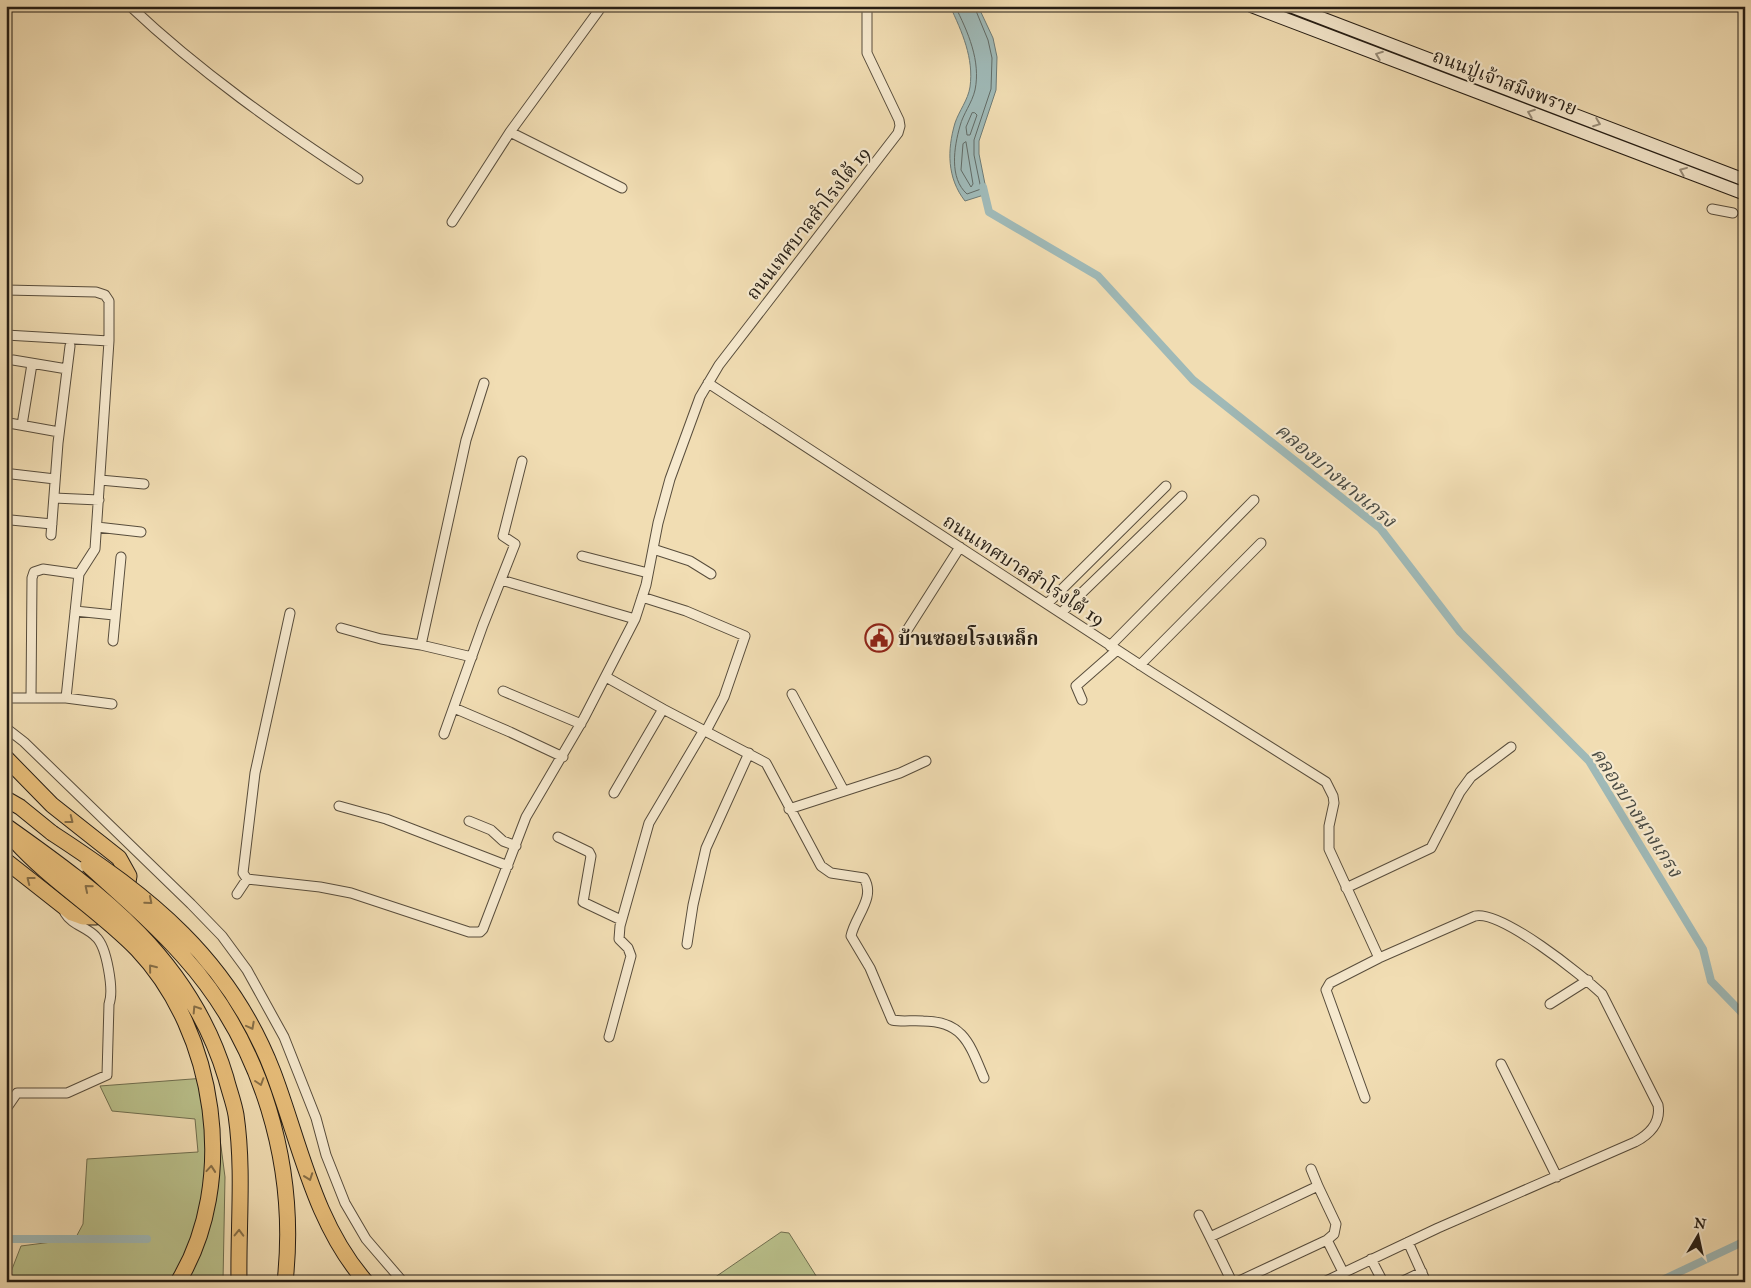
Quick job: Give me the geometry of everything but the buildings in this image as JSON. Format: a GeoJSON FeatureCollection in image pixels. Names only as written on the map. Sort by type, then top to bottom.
{"type":"FeatureCollection","features":[{"type":"Feature","properties":{"kind":"highway"},"geometry":{"type":"LineString","coordinates":[[6,758],[34,788],[63,814],[119,858],[129,876],[128,882],[96,917],[78,915],[6,861]]}},
{"type":"Feature","properties":{"kind":"highway"},"geometry":{"type":"LineString","coordinates":[[6,789],[20,807]]}},
{"type":"Feature","properties":{"kind":"highway"},"geometry":{"type":"LineString","coordinates":[[6,799],[20,807],[52,833],[152,922],[186,958],[218,1002],[256,1071],[274,1124],[284,1175],[288,1241],[284,1282]]}},
{"type":"Feature","properties":{"kind":"highway"},"geometry":{"type":"LineString","coordinates":[[6,826],[60,865],[121,915],[152,946],[206,1024],[219,1057],[236,1114],[240,1174],[238,1282]]}},
{"type":"Feature","properties":{"kind":"highway"},"geometry":{"type":"LineString","coordinates":[[6,831],[39,865],[115,928],[138,950],[172,996],[193,1038],[205,1078],[211,1110],[212,1162],[209,1188],[199,1234],[178,1282]]}},
{"type":"Feature","properties":{"kind":"highway"},"geometry":{"type":"LineString","coordinates":[[52,833],[110,870],[162,912],[208,960],[228,986],[245,1013],[272,1070],[309,1179],[324,1214],[342,1249],[366,1282]]}},
{"type":"Feature","properties":{"kind":"main road","name":"ถนนปู่เจ้าสมิงพราย"},"geometry":{"type":"LineString","coordinates":[[1251,6],[1745,194]]}},
{"type":"Feature","properties":{"kind":"main road","name":"ถนนปู่เจ้าสมิงพราย"},"geometry":{"type":"LineString","coordinates":[[1290,6],[1745,180]]}},
{"type":"Feature","properties":{"kind":"main road"},"geometry":{"type":"LineString","coordinates":[[1712,182],[1718,170]]}},
{"type":"Feature","properties":{"kind":"street"},"geometry":{"type":"LineString","coordinates":[[130,6],[164,38],[272,123],[358,179]]}},
{"type":"Feature","properties":{"kind":"street"},"geometry":{"type":"LineString","coordinates":[[452,222],[510,132],[602,6]]}},
{"type":"Feature","properties":{"kind":"street","name":"ถนนเทศบาลสำโรงใต้ 19"},"geometry":{"type":"LineString","coordinates":[[867,6],[867,53],[899,120],[898,133],[704,389],[960,547],[1140,665],[1326,782],[1333,796],[1334,804],[1328,832],[1329,849],[1379,958]]}},
{"type":"Feature","properties":{"kind":"street"},"geometry":{"type":"LineString","coordinates":[[510,132],[622,188]]}},
{"type":"Feature","properties":{"kind":"street"},"geometry":{"type":"LineString","coordinates":[[1712,209],[1733,212]]}},
{"type":"Feature","properties":{"kind":"street"},"geometry":{"type":"LineString","coordinates":[[6,290],[105,294],[109,301],[109,341],[95,549],[79,574],[66,698]]}},
{"type":"Feature","properties":{"kind":"street"},"geometry":{"type":"LineString","coordinates":[[6,335],[109,341]]}},
{"type":"Feature","properties":{"kind":"street"},"geometry":{"type":"LineString","coordinates":[[51,535],[59,432],[70,346]]}},
{"type":"Feature","properties":{"kind":"street"},"geometry":{"type":"LineString","coordinates":[[12,360],[67,369]]}},
{"type":"Feature","properties":{"kind":"street"},"geometry":{"type":"LineString","coordinates":[[22,426],[32,364]]}},
{"type":"Feature","properties":{"kind":"street"},"geometry":{"type":"LineString","coordinates":[[421,645],[466,440],[484,383]]}},
{"type":"Feature","properties":{"kind":"street"},"geometry":{"type":"LineString","coordinates":[[247,879],[320,887],[351,893],[469,932],[480,932],[526,817],[563,757],[635,619],[648,573],[668,485],[704,389]]}},
{"type":"Feature","properties":{"kind":"street"},"geometry":{"type":"LineString","coordinates":[[9,423],[59,432]]}},
{"type":"Feature","properties":{"kind":"street"},"geometry":{"type":"LineString","coordinates":[[444,734],[515,544],[503,536],[522,461]]}},
{"type":"Feature","properties":{"kind":"street"},"geometry":{"type":"LineString","coordinates":[[12,474],[55,479]]}},
{"type":"Feature","properties":{"kind":"street"},"geometry":{"type":"LineString","coordinates":[[100,480],[144,484]]}},
{"type":"Feature","properties":{"kind":"street"},"geometry":{"type":"LineString","coordinates":[[1047,604],[1166,486]]}},
{"type":"Feature","properties":{"kind":"street"},"geometry":{"type":"LineString","coordinates":[[1061,613],[1182,496]]}},
{"type":"Feature","properties":{"kind":"street"},"geometry":{"type":"LineString","coordinates":[[54,498],[99,500]]}},
{"type":"Feature","properties":{"kind":"street"},"geometry":{"type":"LineString","coordinates":[[1082,700],[1076,686],[1254,500]]}},
{"type":"Feature","properties":{"kind":"street"},"geometry":{"type":"LineString","coordinates":[[11,520],[52,524]]}},
{"type":"Feature","properties":{"kind":"street"},"geometry":{"type":"LineString","coordinates":[[97,527],[141,532]]}},
{"type":"Feature","properties":{"kind":"street"},"geometry":{"type":"LineString","coordinates":[[1140,665],[1261,543]]}},
{"type":"Feature","properties":{"kind":"street"},"geometry":{"type":"LineString","coordinates":[[904,635],[960,547]]}},
{"type":"Feature","properties":{"kind":"street"},"geometry":{"type":"LineString","coordinates":[[653,549],[690,561],[711,574]]}},
{"type":"Feature","properties":{"kind":"street"},"geometry":{"type":"LineString","coordinates":[[582,556],[648,573]]}},
{"type":"Feature","properties":{"kind":"street"},"geometry":{"type":"LineString","coordinates":[[113,641],[121,557]]}},
{"type":"Feature","properties":{"kind":"street"},"geometry":{"type":"LineString","coordinates":[[31,697],[32,578],[34,572],[43,569],[79,574]]}},
{"type":"Feature","properties":{"kind":"street"},"geometry":{"type":"LineString","coordinates":[[501,580],[635,619]]}},
{"type":"Feature","properties":{"kind":"street"},"geometry":{"type":"LineString","coordinates":[[609,1037],[631,953],[619,940],[621,920],[649,823],[724,697],[745,636],[686,611],[642,597]]}},
{"type":"Feature","properties":{"kind":"street"},"geometry":{"type":"LineString","coordinates":[[75,611],[114,615]]}},
{"type":"Feature","properties":{"kind":"street"},"geometry":{"type":"LineString","coordinates":[[247,879],[242,868],[255,773],[290,612]]}},
{"type":"Feature","properties":{"kind":"street"},"geometry":{"type":"LineString","coordinates":[[341,628],[381,639],[421,645],[472,657]]}},
{"type":"Feature","properties":{"kind":"street"},"geometry":{"type":"LineString","coordinates":[[606,677],[663,709],[766,762],[789,809],[821,866],[831,872],[864,878],[868,884],[868,898],[851,936],[870,968],[892,1020],[926,1020],[954,1027],[963,1034],[984,1078]]}},
{"type":"Feature","properties":{"kind":"street"},"geometry":{"type":"LineString","coordinates":[[503,692],[581,724]]}},
{"type":"Feature","properties":{"kind":"street"},"geometry":{"type":"LineString","coordinates":[[792,694],[844,791]]}},
{"type":"Feature","properties":{"kind":"street"},"geometry":{"type":"LineString","coordinates":[[6,698],[66,698],[112,704]]}},
{"type":"Feature","properties":{"kind":"street"},"geometry":{"type":"LineString","coordinates":[[454,708],[563,757]]}},
{"type":"Feature","properties":{"kind":"street"},"geometry":{"type":"LineString","coordinates":[[614,793],[663,709]]}},
{"type":"Feature","properties":{"kind":"street"},"geometry":{"type":"LineString","coordinates":[[6,728],[24,742],[163,876],[222,936],[247,970],[284,1037],[316,1118],[326,1155],[344,1203],[366,1239],[403,1282]]}},
{"type":"Feature","properties":{"kind":"street"},"geometry":{"type":"LineString","coordinates":[[1346,888],[1431,848],[1460,792],[1471,777],[1511,747]]}},
{"type":"Feature","properties":{"kind":"street"},"geometry":{"type":"LineString","coordinates":[[687,944],[693,905],[706,848],[749,753]]}},
{"type":"Feature","properties":{"kind":"street"},"geometry":{"type":"LineString","coordinates":[[789,809],[900,773],[926,761]]}},
{"type":"Feature","properties":{"kind":"street"},"geometry":{"type":"LineString","coordinates":[[339,806],[386,819],[508,866]]}},
{"type":"Feature","properties":{"kind":"street"},"geometry":{"type":"LineString","coordinates":[[469,821],[491,830],[503,841],[516,846]]}},
{"type":"Feature","properties":{"kind":"street"},"geometry":{"type":"LineString","coordinates":[[558,837],[589,852],[591,856],[583,902],[621,920]]}},
{"type":"Feature","properties":{"kind":"street"},"geometry":{"type":"LineString","coordinates":[[237,894],[247,879]]}},
{"type":"Feature","properties":{"kind":"street"},"geometry":{"type":"LineString","coordinates":[[6,1109],[17,1094],[67,1093],[107,1075],[109,1010],[112,996],[103,947],[96,936],[69,919],[58,901]]}},
{"type":"Feature","properties":{"kind":"street"},"geometry":{"type":"LineString","coordinates":[[1324,1282],[1408,1242],[1640,1139],[1649,1132],[1658,1117],[1658,1104],[1654,1094],[1602,994],[1588,980],[1532,940],[1500,921],[1481,915],[1379,958],[1330,983],[1326,990],[1365,1098]]}},
{"type":"Feature","properties":{"kind":"street"},"geometry":{"type":"LineString","coordinates":[[1550,1004],[1588,980]]}},
{"type":"Feature","properties":{"kind":"street"},"geometry":{"type":"LineString","coordinates":[[1501,1064],[1557,1177]]}},
{"type":"Feature","properties":{"kind":"street"},"geometry":{"type":"LineString","coordinates":[[1237,1282],[1250,1279],[1327,1240],[1334,1234],[1336,1224],[1311,1169]]}},
{"type":"Feature","properties":{"kind":"street"},"geometry":{"type":"LineString","coordinates":[[1210,1237],[1318,1186]]}},
{"type":"Feature","properties":{"kind":"street"},"geometry":{"type":"LineString","coordinates":[[1199,1215],[1232,1282]]}},
{"type":"Feature","properties":{"kind":"street"},"geometry":{"type":"LineString","coordinates":[[1327,1240],[1343,1272]]}},
{"type":"Feature","properties":{"kind":"street"},"geometry":{"type":"LineString","coordinates":[[1408,1242],[1426,1282]]}},
{"type":"Feature","properties":{"kind":"street"},"geometry":{"type":"LineString","coordinates":[[1371,1259],[1383,1282]]}},
{"type":"Feature","properties":{"kind":"street"},"geometry":{"type":"LineString","coordinates":[[1401,1282],[1422,1272]]}},
{"type":"Feature","properties":{"kind":"green space"},"geometry":{"type":"Polygon","coordinates":[[[205,1078],[220,1139],[225,1177],[223,1282],[7,1282],[21,1246],[75,1239],[83,1224],[87,1159],[198,1152],[195,1119],[112,1111],[100,1086],[205,1078]]]}},
{"type":"Feature","properties":{"kind":"green space"},"geometry":{"type":"Polygon","coordinates":[[[781,1232],[789,1233],[820,1282],[784,1282],[778,1277],[768,1282],[708,1282],[781,1232]]]}},
{"type":"Feature","properties":{"kind":"water"},"geometry":{"type":"Polygon","coordinates":[[[950,6],[978,6],[993,38],[997,57],[996,90],[979,141],[979,154],[987,194],[965,201],[955,183],[950,164],[950,153],[952,133],[969,92],[971,76],[969,55],[963,35],[950,6]]]}},
{"type":"Feature","properties":{"kind":"waterway","name":"คลองบางนางเกรง"},"geometry":{"type":"LineString","coordinates":[[983,187],[989,212],[1098,276],[1193,380],[1380,528],[1460,632],[1589,761],[1703,949],[1711,981],[1745,1016]]}},
{"type":"Feature","properties":{"kind":"waterway"},"geometry":{"type":"LineString","coordinates":[[6,1239],[147,1239]]}},
{"type":"Feature","properties":{"kind":"waterway"},"geometry":{"type":"LineString","coordinates":[[1658,1282],[1745,1241]]}},
{"type":"Feature","properties":{"kind":"place","name":"บ้านซอยโรงเหล็ก"},"geometry":{"type":"Point","coordinates":[879,638]}}]}
